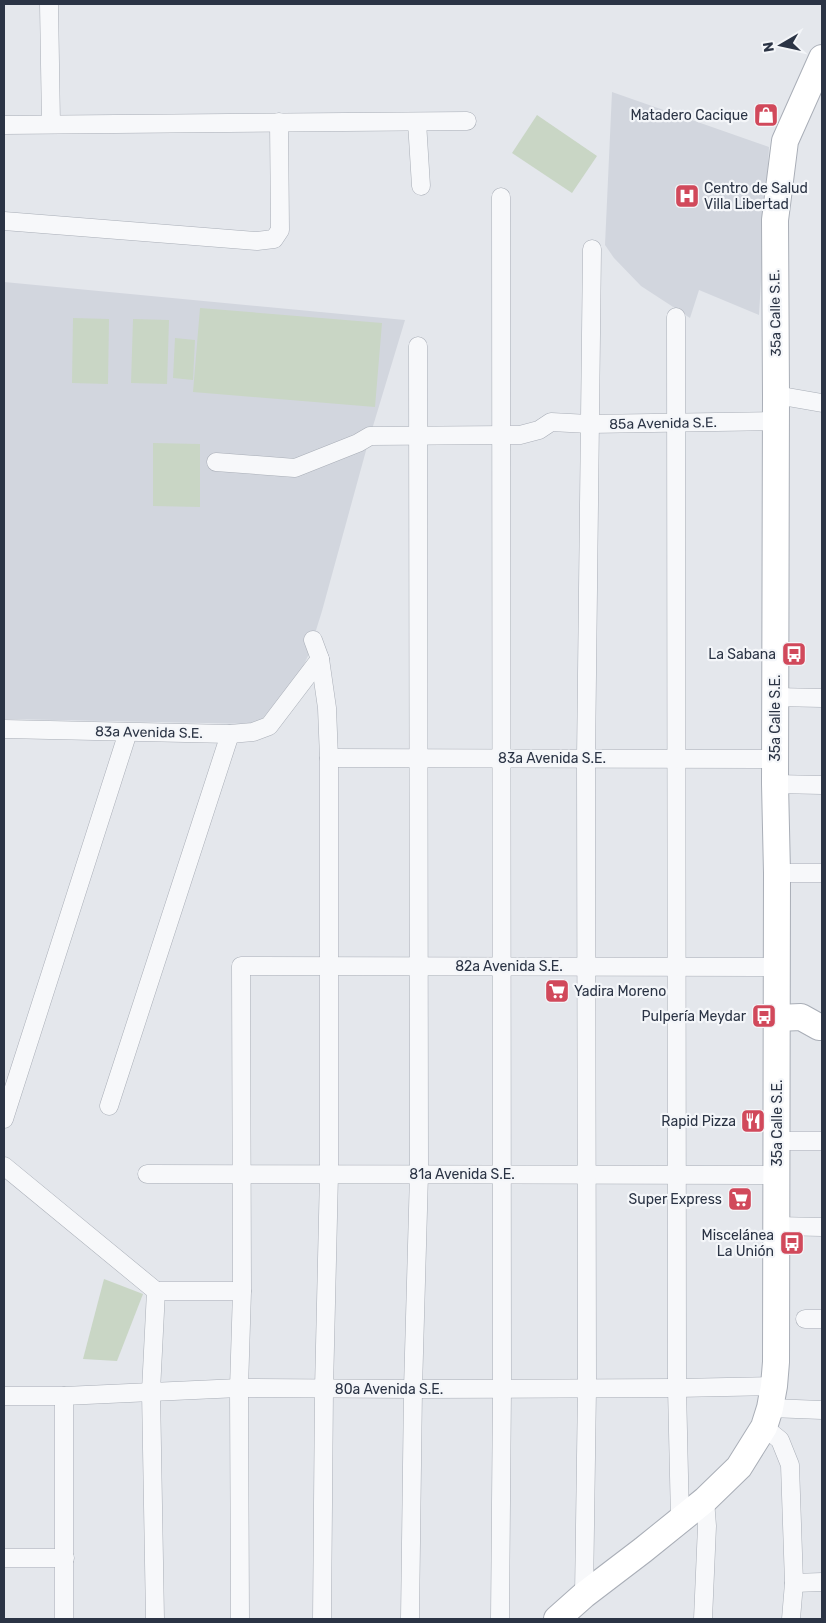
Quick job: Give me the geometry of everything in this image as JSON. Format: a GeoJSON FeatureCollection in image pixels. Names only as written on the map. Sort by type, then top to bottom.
{"type":"FeatureCollection","features":[{"type":"Feature","properties":{"kind":"street"},"geometry":{"type":"LineString","coordinates":[[49,4],[52,124]]}},
{"type":"Feature","properties":{"kind":"street","name":"35a Calle S.E."},"geometry":{"type":"LineString","coordinates":[[769,1407],[776,1353],[776,1141],[806,1017],[777,967],[775,784],[775,229],[779,177],[785,141],[822,58]]}},
{"type":"Feature","properties":{"kind":"street"},"geometry":{"type":"LineString","coordinates":[[4,125],[467,121]]}},
{"type":"Feature","properties":{"kind":"street"},"geometry":{"type":"LineString","coordinates":[[4,221],[257,241],[274,239],[280,230],[279,122]]}},
{"type":"Feature","properties":{"kind":"street"},"geometry":{"type":"LineString","coordinates":[[417,122],[421,186]]}},
{"type":"Feature","properties":{"kind":"street"},"geometry":{"type":"LineString","coordinates":[[500,196],[502,1174],[500,1619]]}},
{"type":"Feature","properties":{"kind":"street"},"geometry":{"type":"LineString","coordinates":[[584,1595],[587,1388],[586,758],[592,249]]}},
{"type":"Feature","properties":{"kind":"street"},"geometry":{"type":"LineString","coordinates":[[676,317],[676,1175],[680,1519]]}},
{"type":"Feature","properties":{"kind":"street"},"geometry":{"type":"LineString","coordinates":[[410,1619],[413,1389],[419,1174],[418,346]]}},
{"type":"Feature","properties":{"kind":"street"},"geometry":{"type":"LineString","coordinates":[[776,395],[822,403]]}},
{"type":"Feature","properties":{"kind":"street","name":"85a Avenida S.E."},"geometry":{"type":"LineString","coordinates":[[501,436],[520,435],[539,430],[551,422],[589,424],[776,421]]}},
{"type":"Feature","properties":{"kind":"street"},"geometry":{"type":"LineString","coordinates":[[216,462],[295,468],[358,443],[370,436],[501,436]]}},
{"type":"Feature","properties":{"kind":"street"},"geometry":{"type":"LineString","coordinates":[[313,640],[320,658],[327,708],[329,758],[330,1174],[324,1389],[322,1619]]}},
{"type":"Feature","properties":{"kind":"street","name":"83a Avenida S.E."},"geometry":{"type":"LineString","coordinates":[[4,729],[230,734],[254,732],[269,726],[320,658]]}},
{"type":"Feature","properties":{"kind":"street"},"geometry":{"type":"LineString","coordinates":[[775,697],[822,698]]}},
{"type":"Feature","properties":{"kind":"street"},"geometry":{"type":"LineString","coordinates":[[4,1119],[128,732]]}},
{"type":"Feature","properties":{"kind":"street"},"geometry":{"type":"LineString","coordinates":[[109,1106],[230,734]]}},
{"type":"Feature","properties":{"kind":"street","name":"83a Avenida S.E."},"geometry":{"type":"LineString","coordinates":[[329,758],[775,759]]}},
{"type":"Feature","properties":{"kind":"street"},"geometry":{"type":"LineString","coordinates":[[775,784],[822,785]]}},
{"type":"Feature","properties":{"kind":"street"},"geometry":{"type":"LineString","coordinates":[[777,873],[822,873]]}},
{"type":"Feature","properties":{"kind":"street","name":"82a Avenida S.E."},"geometry":{"type":"LineString","coordinates":[[242,1174],[242,966],[777,967]]}},
{"type":"Feature","properties":{"kind":"street"},"geometry":{"type":"LineString","coordinates":[[776,1141],[822,1141]]}},
{"type":"Feature","properties":{"kind":"street"},"geometry":{"type":"LineString","coordinates":[[4,1166],[156,1291],[242,1291]]}},
{"type":"Feature","properties":{"kind":"street","name":"81a Avenida S.E."},"geometry":{"type":"LineString","coordinates":[[147,1174],[776,1175]]}},
{"type":"Feature","properties":{"kind":"street"},"geometry":{"type":"LineString","coordinates":[[240,1619],[239,1388],[242,1291],[242,1174]]}},
{"type":"Feature","properties":{"kind":"street"},"geometry":{"type":"LineString","coordinates":[[776,1226],[822,1227]]}},
{"type":"Feature","properties":{"kind":"street"},"geometry":{"type":"LineString","coordinates":[[155,1619],[152,1391],[156,1291]]}},
{"type":"Feature","properties":{"kind":"street"},"geometry":{"type":"LineString","coordinates":[[805,1319],[822,1319]]}},
{"type":"Feature","properties":{"kind":"street","name":"80a Avenida S.E."},"geometry":{"type":"LineString","coordinates":[[4,1396],[64,1396],[239,1388],[677,1388],[769,1407],[822,1410]]}},
{"type":"Feature","properties":{"kind":"street"},"geometry":{"type":"LineString","coordinates":[[64,1396],[64,1619]]}},
{"type":"Feature","properties":{"kind":"street"},"geometry":{"type":"LineString","coordinates":[[560,1618],[584,1595],[705,1500],[739,1466],[769,1407]]}},
{"type":"Feature","properties":{"kind":"street"},"geometry":{"type":"LineString","coordinates":[[769,1407],[790,1465],[794,1583],[791,1619]]}},
{"type":"Feature","properties":{"kind":"street"},"geometry":{"type":"LineString","coordinates":[[703,1619],[707,1526],[705,1500]]}},
{"type":"Feature","properties":{"kind":"street"},"geometry":{"type":"LineString","coordinates":[[4,1558],[65,1558]]}},
{"type":"Feature","properties":{"kind":"street"},"geometry":{"type":"LineString","coordinates":[[794,1583],[822,1582]]}},
{"type":"Feature","properties":{"kind":"shaded area","name":"Centro de Salud Villa Libertad"},"geometry":{"type":"Polygon","coordinates":[[[612,92],[769,147],[759,315],[699,290],[690,318],[641,286],[614,258],[605,245],[612,92]]]}},
{"type":"Feature","properties":{"kind":"shaded area"},"geometry":{"type":"Polygon","coordinates":[[[4,282],[405,320],[308,656],[300,673],[258,724],[4,719],[4,282]]]}},
{"type":"Feature","properties":{"kind":"green space"},"geometry":{"type":"Polygon","coordinates":[[[537,115],[597,156],[572,193],[512,153],[537,115]]]}},
{"type":"Feature","properties":{"kind":"green space"},"geometry":{"type":"Polygon","coordinates":[[[200,308],[382,323],[375,407],[193,392],[200,308]]]}},
{"type":"Feature","properties":{"kind":"green space"},"geometry":{"type":"Polygon","coordinates":[[[73,318],[109,319],[108,384],[72,383],[73,318]]]}},
{"type":"Feature","properties":{"kind":"green space"},"geometry":{"type":"Polygon","coordinates":[[[133,319],[169,320],[167,384],[131,383],[133,319]]]}},
{"type":"Feature","properties":{"kind":"green space"},"geometry":{"type":"Polygon","coordinates":[[[175,338],[195,340],[193,380],[173,378],[175,338]]]}},
{"type":"Feature","properties":{"kind":"green space"},"geometry":{"type":"Polygon","coordinates":[[[153,443],[200,444],[200,507],[153,506],[153,443]]]}},
{"type":"Feature","properties":{"kind":"green space"},"geometry":{"type":"Polygon","coordinates":[[[104,1279],[143,1294],[117,1361],[83,1359],[104,1279]]]}},
{"type":"Feature","properties":{"kind":"place","name":"Matadero Cacique"},"geometry":{"type":"Point","coordinates":[766,115]}},
{"type":"Feature","properties":{"kind":"place","name":"Centro de Salud Villa Libertad"},"geometry":{"type":"Point","coordinates":[687,196]}},
{"type":"Feature","properties":{"kind":"place","name":"La Sabana"},"geometry":{"type":"Point","coordinates":[794,654]}},
{"type":"Feature","properties":{"kind":"place","name":"Yadira Moreno"},"geometry":{"type":"Point","coordinates":[557,991]}},
{"type":"Feature","properties":{"kind":"place","name":"Pulpería Meydar"},"geometry":{"type":"Point","coordinates":[764,1016]}},
{"type":"Feature","properties":{"kind":"place","name":"Rapid Pizza"},"geometry":{"type":"Point","coordinates":[753,1121]}},
{"type":"Feature","properties":{"kind":"place","name":"Super Express"},"geometry":{"type":"Point","coordinates":[740,1199]}},
{"type":"Feature","properties":{"kind":"place","name":"Miscelánea La Unión"},"geometry":{"type":"Point","coordinates":[792,1243]}}]}
